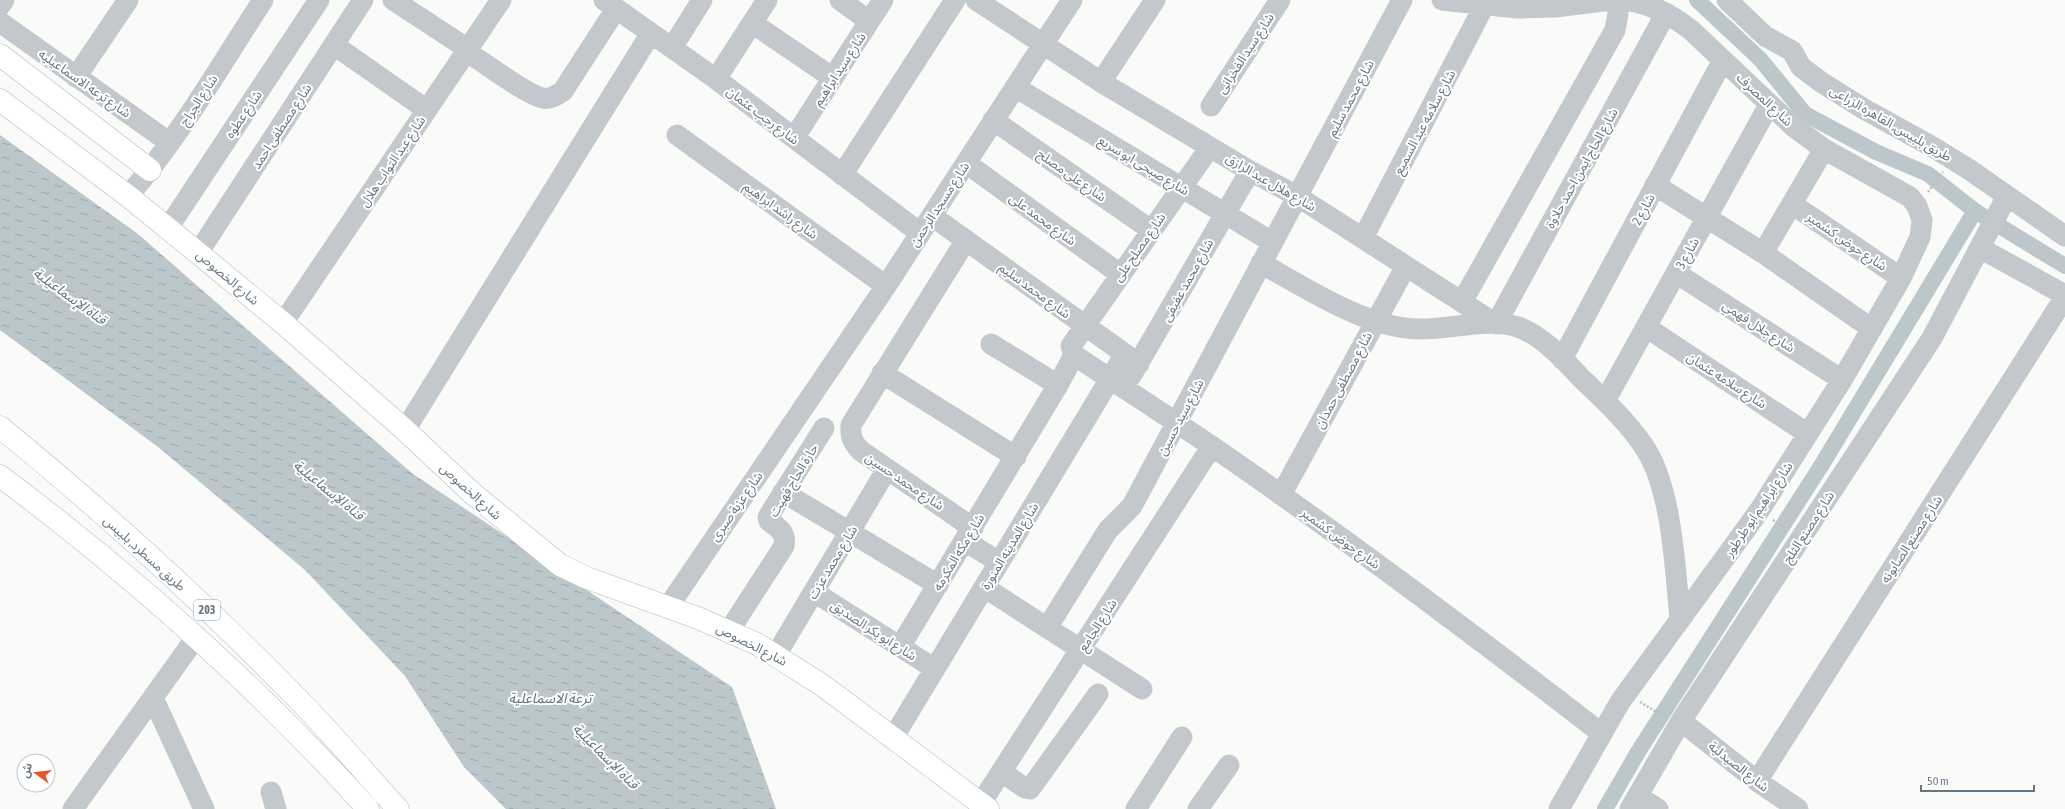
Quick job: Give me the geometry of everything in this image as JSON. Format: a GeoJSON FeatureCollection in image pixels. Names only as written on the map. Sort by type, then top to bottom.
{"type":"FeatureCollection","features":[{"type":"Feature","properties":{"kind":"main road"},"geometry":{"type":"LineString","coordinates":[[0,55],[150,170]]}},
{"type":"Feature","properties":{"kind":"main road","name":"شارع الخصوص"},"geometry":{"type":"LineString","coordinates":[[0,100],[128,196],[283,323],[405,430],[472,493],[560,565],[587,578],[730,631],[776,655],[822,685],[893,738],[977,805]]}},
{"type":"Feature","properties":{"kind":"main road","name":"طريق مسطرد, بلبيس"},"geometry":{"type":"LineString","coordinates":[[0,427],[106,517],[234,635],[295,696],[398,809]]}},
{"type":"Feature","properties":{"kind":"main road","name":"طريق مسطرد, بلبيس"},"geometry":{"type":"LineString","coordinates":[[0,476],[84,540],[197,636],[295,730],[368,809]]}},
{"type":"Feature","properties":{"kind":"street"},"geometry":{"type":"LineString","coordinates":[[0,6],[4,0]]}},
{"type":"Feature","properties":{"kind":"street"},"geometry":{"type":"LineString","coordinates":[[76,77],[128,0]]}},
{"type":"Feature","properties":{"kind":"street","name":"شارع الجراج"},"geometry":{"type":"LineString","coordinates":[[128,196],[170,143],[263,0]]}},
{"type":"Feature","properties":{"kind":"street","name":"شارع عطوه"},"geometry":{"type":"LineString","coordinates":[[168,228],[319,0]]}},
{"type":"Feature","properties":{"kind":"street","name":"شارع مصطفى احمد"},"geometry":{"type":"LineString","coordinates":[[198,253],[363,0]]}},
{"type":"Feature","properties":{"kind":"street"},"geometry":{"type":"LineString","coordinates":[[392,0],[531,93],[543,98],[555,97],[563,91],[619,6]]}},
{"type":"Feature","properties":{"kind":"street","name":"شارع عبد التواب هلال"},"geometry":{"type":"LineString","coordinates":[[283,323],[502,0]]}},
{"type":"Feature","properties":{"kind":"street"},"geometry":{"type":"LineString","coordinates":[[672,48],[702,0]]}},
{"type":"Feature","properties":{"kind":"street"},"geometry":{"type":"LineString","coordinates":[[716,80],[766,0]]}},
{"type":"Feature","properties":{"kind":"street"},"geometry":{"type":"LineString","coordinates":[[840,0],[870,21]]}},
{"type":"Feature","properties":{"kind":"street","name":"شارع سيد ابراهيم"},"geometry":{"type":"LineString","coordinates":[[794,138],[883,0]]}},
{"type":"Feature","properties":{"kind":"street"},"geometry":{"type":"LineString","coordinates":[[842,175],[956,0]]}},
{"type":"Feature","properties":{"kind":"street","name":"شارع مسجد الرحمن"},"geometry":{"type":"LineString","coordinates":[[805,407],[932,216],[1072,0]]}},
{"type":"Feature","properties":{"kind":"street"},"geometry":{"type":"LineString","coordinates":[[1101,82],[1155,0]]}},
{"type":"Feature","properties":{"kind":"street","name":"شارع سيد الفخرانى"},"geometry":{"type":"LineString","coordinates":[[1211,106],[1280,0]]}},
{"type":"Feature","properties":{"kind":"street","name":"شارع محمد سليم"},"geometry":{"type":"LineString","coordinates":[[1297,196],[1402,0]]}},
{"type":"Feature","properties":{"kind":"street"},"geometry":{"type":"LineString","coordinates":[[1442,0],[1484,6],[1516,8],[1556,6],[1611,0]]}},
{"type":"Feature","properties":{"kind":"street"},"geometry":{"type":"LineString","coordinates":[[1462,302],[1615,30],[1618,14],[1617,0]]}},
{"type":"Feature","properties":{"kind":"street","name":"شارع المصرف"},"geometry":{"type":"LineString","coordinates":[[1623,0],[1637,1],[1666,13],[1691,30],[1769,105],[1794,127],[1824,149],[1918,196]]}},
{"type":"Feature","properties":{"kind":"street","name":"طريق بلبيس, القاهره الزراعى"},"geometry":{"type":"LineString","coordinates":[[1727,0],[1765,36],[1792,51],[1801,67],[1821,82],[1864,109],[1953,159],[2003,205],[2065,236]]}},
{"type":"Feature","properties":{"kind":"street","name":"شارع هلال عبد الرازق"},"geometry":{"type":"LineString","coordinates":[[985,3],[1043,44],[1101,82],[1250,171],[1297,196],[1496,324]]}},
{"type":"Feature","properties":{"kind":"street","name":"شارع رجب عثمان"},"geometry":{"type":"LineString","coordinates":[[619,6],[652,33],[920,233]]}},
{"type":"Feature","properties":{"kind":"street","name":"شارع سلامه عبد السميع"},"geometry":{"type":"LineString","coordinates":[[1363,238],[1484,6]]}},
{"type":"Feature","properties":{"kind":"street","name":"شارع الحاج ايمن احمد حلاوة"},"geometry":{"type":"LineString","coordinates":[[1496,324],[1666,13]]}},
{"type":"Feature","properties":{"kind":"street","name":"شارع ترعه الاسماعيليه"},"geometry":{"type":"LineString","coordinates":[[0,22],[170,143]]}},
{"type":"Feature","properties":{"kind":"street"},"geometry":{"type":"LineString","coordinates":[[752,23],[833,78]]}},
{"type":"Feature","properties":{"kind":"street"},"geometry":{"type":"LineString","coordinates":[[405,430],[652,33]]}},
{"type":"Feature","properties":{"kind":"street"},"geometry":{"type":"LineString","coordinates":[[334,45],[427,110]]}},
{"type":"Feature","properties":{"kind":"street","name":"شارع 2"},"geometry":{"type":"LineString","coordinates":[[1562,359],[1723,60]]}},
{"type":"Feature","properties":{"kind":"street","name":"شارع صبحى ابو سريع"},"geometry":{"type":"LineString","coordinates":[[1015,87],[1272,242]]}},
{"type":"Feature","properties":{"kind":"street","name":"شارع 3"},"geometry":{"type":"LineString","coordinates":[[1605,401],[1769,105]]}},
{"type":"Feature","properties":{"kind":"street","name":"شارع على مصلح"},"geometry":{"type":"LineString","coordinates":[[993,120],[1151,230]]}},
{"type":"Feature","properties":{"kind":"street","name":"شارع راشد ابراهيم"},"geometry":{"type":"LineString","coordinates":[[677,135],[886,286]]}},
{"type":"Feature","properties":{"kind":"street","name":"شارع مصلح على"},"geometry":{"type":"LineString","coordinates":[[1072,352],[1085,325],[1210,147]]}},
{"type":"Feature","properties":{"kind":"street"},"geometry":{"type":"LineString","coordinates":[[1763,253],[1824,149]]}},
{"type":"Feature","properties":{"kind":"street","name":"شارع محمد على"},"geometry":{"type":"LineString","coordinates":[[966,163],[1120,274]]}},
{"type":"Feature","properties":{"kind":"street","name":"شارع محمد عفيفى"},"geometry":{"type":"LineString","coordinates":[[1117,384],[1250,171]]}},
{"type":"Feature","properties":{"kind":"street"},"geometry":{"type":"LineString","coordinates":[[1656,185],[1763,253],[1872,328]]}},
{"type":"Feature","properties":{"kind":"street","name":"شارع سيد حسين"},"geometry":{"type":"LineString","coordinates":[[1046,628],[1108,530],[1132,506],[1297,196]]}},
{"type":"Feature","properties":{"kind":"street","name":"شارع ابراهيم ابو طرطور"},"geometry":{"type":"LineString","coordinates":[[1559,809],[1620,702],[1759,511],[1842,380],[1901,278],[1920,237],[1922,220],[1917,206],[1918,196]]}},
{"type":"Feature","properties":{"kind":"street","name":"شارع حوض كشمير"},"geometry":{"type":"LineString","coordinates":[[1792,204],[1901,278]]}},
{"type":"Feature","properties":{"kind":"street","name":"شارع مصنع الثلج"},"geometry":{"type":"LineString","coordinates":[[1634,802],[1675,720],[1932,338],[2003,205]]}},
{"type":"Feature","properties":{"kind":"street","name":"شارع محمد سليم"},"geometry":{"type":"LineString","coordinates":[[932,216],[1132,359]]}},
{"type":"Feature","properties":{"kind":"street"},"geometry":{"type":"LineString","coordinates":[[966,240],[882,373],[1016,457]]}},
{"type":"Feature","properties":{"kind":"street"},"geometry":{"type":"LineString","coordinates":[[1981,246],[2065,296]]}},
{"type":"Feature","properties":{"kind":"street"},"geometry":{"type":"LineString","coordinates":[[1261,263],[1316,294],[1375,320],[1397,327],[1419,329],[1496,324],[1518,327],[1534,335],[1562,359],[1625,421],[1644,446],[1655,467],[1665,502],[1672,540],[1680,618]]}},
{"type":"Feature","properties":{"kind":"street","name":"شارع مصطفى حمدان"},"geometry":{"type":"LineString","coordinates":[[1281,495],[1375,320],[1406,266]]}},
{"type":"Feature","properties":{"kind":"street","name":"شارع جلال فهمي"},"geometry":{"type":"LineString","coordinates":[[1676,273],[1842,380]]}},
{"type":"Feature","properties":{"kind":"street","name":"شارع مصنع الصابونه"},"geometry":{"type":"LineString","coordinates":[[1757,780],[2065,296]]}},
{"type":"Feature","properties":{"kind":"street","name":"شارع سلامه عثمان"},"geometry":{"type":"LineString","coordinates":[[1646,327],[1808,434]]}},
{"type":"Feature","properties":{"kind":"street"},"geometry":{"type":"LineString","coordinates":[[991,344],[1058,385]]}},
{"type":"Feature","properties":{"kind":"street","name":"شارع حوض كشمير"},"geometry":{"type":"LineString","coordinates":[[1072,352],[1117,384],[1212,446],[1281,495],[1464,627],[1601,733]]}},
{"type":"Feature","properties":{"kind":"street","name":"شارع مكه المكرمه"},"geometry":{"type":"LineString","coordinates":[[900,647],[1016,457],[1058,385],[1072,352]]}},
{"type":"Feature","properties":{"kind":"street","name":"شارع محمد حسين"},"geometry":{"type":"LineString","coordinates":[[882,373],[850,425],[851,438],[854,444],[969,534],[999,562]]}},
{"type":"Feature","properties":{"kind":"street","name":"شارع المدينه المنورة"},"geometry":{"type":"LineString","coordinates":[[893,738],[999,562],[1117,384]]}},
{"type":"Feature","properties":{"kind":"street","name":"شارع عزبة صبرى"},"geometry":{"type":"LineString","coordinates":[[668,607],[805,407]]}},
{"type":"Feature","properties":{"kind":"street","name":"حارة الحاج فهيت"},"geometry":{"type":"LineString","coordinates":[[730,631],[784,546],[785,540],[783,532],[768,519],[783,492],[824,428]]}},
{"type":"Feature","properties":{"kind":"street","name":"شارع الجامع"},"geometry":{"type":"LineString","coordinates":[[977,805],[1002,772],[1212,446]]}},
{"type":"Feature","properties":{"kind":"street","name":"شارع محمد عزت"},"geometry":{"type":"LineString","coordinates":[[776,655],[887,469]]}},
{"type":"Feature","properties":{"kind":"street"},"geometry":{"type":"LineString","coordinates":[[783,492],[938,585]]}},
{"type":"Feature","properties":{"kind":"street"},"geometry":{"type":"LineString","coordinates":[[984,587],[1142,689]]}},
{"type":"Feature","properties":{"kind":"street","name":"شارع ابو بكر الصديق"},"geometry":{"type":"LineString","coordinates":[[814,592],[935,669]]}},
{"type":"Feature","properties":{"kind":"street"},"geometry":{"type":"LineString","coordinates":[[73,809],[197,636]]}},
{"type":"Feature","properties":{"kind":"street"},"geometry":{"type":"LineString","coordinates":[[1002,772],[1024,788],[1030,789],[1098,694]]}},
{"type":"Feature","properties":{"kind":"street"},"geometry":{"type":"LineString","coordinates":[[153,698],[204,809]]}},
{"type":"Feature","properties":{"kind":"street","name":"شارع الصيدلية"},"geometry":{"type":"LineString","coordinates":[[1675,720],[1798,809]]}},
{"type":"Feature","properties":{"kind":"street"},"geometry":{"type":"LineString","coordinates":[[1136,809],[1182,737]]}},
{"type":"Feature","properties":{"kind":"street"},"geometry":{"type":"LineString","coordinates":[[1198,809],[1229,765]]}},
{"type":"Feature","properties":{"kind":"street"},"geometry":{"type":"LineString","coordinates":[[1634,802],[1658,809]]}},
{"type":"Feature","properties":{"kind":"path"},"geometry":{"type":"LineString","coordinates":[[1918,196],[1943,172]]}},
{"type":"Feature","properties":{"kind":"path"},"geometry":{"type":"LineString","coordinates":[[1768,517],[1788,530]]}},
{"type":"Feature","properties":{"kind":"path"},"geometry":{"type":"LineString","coordinates":[[1649,708],[1675,720]]}},
{"type":"Feature","properties":{"kind":"water","name":"ترعة الاسماعلية"},"geometry":{"type":"Polygon","coordinates":[[[0,135],[138,234],[413,474],[732,687],[776,809],[506,809],[464,767],[405,676],[305,570],[158,447],[0,330],[0,135]]]}},
{"type":"Feature","properties":{"kind":"waterway"},"geometry":{"type":"LineString","coordinates":[[1697,0],[1760,59],[1805,114],[1876,152],[1928,174],[1975,211],[2065,266]]}},
{"type":"Feature","properties":{"kind":"waterway"},"geometry":{"type":"LineString","coordinates":[[1605,809],[1638,752],[1821,466],[1975,211]]}},
{"type":"Feature","properties":{"kind":"water label","name":"قناة الإسماعيلية"},"geometry":{"type":"Point","coordinates":[70,296]}},
{"type":"Feature","properties":{"kind":"water label","name":"قناة الإسماعيلية"},"geometry":{"type":"Point","coordinates":[329,490]}},
{"type":"Feature","properties":{"kind":"water label","name":"قناة الإسماعيلية"},"geometry":{"type":"Point","coordinates":[606,756]}}]}
